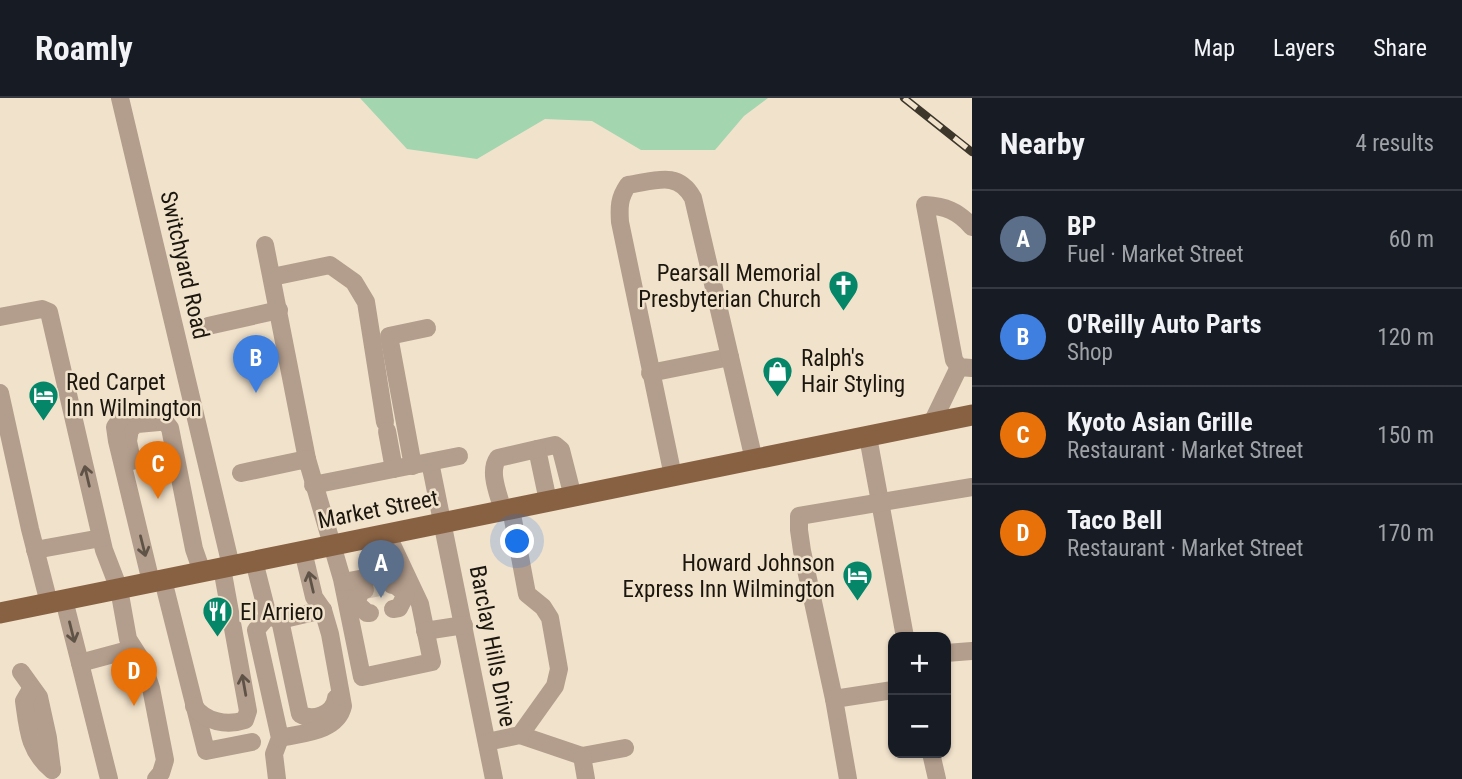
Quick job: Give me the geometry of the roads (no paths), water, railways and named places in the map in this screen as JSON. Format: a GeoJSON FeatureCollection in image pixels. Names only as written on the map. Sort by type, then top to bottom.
{"type":"FeatureCollection","features":[{"type":"Feature","properties":{"kind":"main road","name":"Market Street"},"geometry":{"type":"LineString","coordinates":[[0,613],[972,415]]}},
{"type":"Feature","properties":{"kind":"street","name":"Switchyard Road"},"geometry":{"type":"LineString","coordinates":[[120,98],[218,568]]}},
{"type":"Feature","properties":{"kind":"street"},"geometry":{"type":"LineString","coordinates":[[673,476],[620,222],[619,205],[628,185],[672,179],[686,185],[693,198],[754,460]]}},
{"type":"Feature","properties":{"kind":"street"},"geometry":{"type":"LineString","coordinates":[[932,424],[965,368],[954,360],[925,205],[955,211],[972,227]]}},
{"type":"Feature","properties":{"kind":"street"},"geometry":{"type":"LineString","coordinates":[[265,245],[313,485],[343,582],[362,603],[362,677],[432,662],[425,631],[399,596],[403,571],[387,534]]}},
{"type":"Feature","properties":{"kind":"street"},"geometry":{"type":"LineString","coordinates":[[272,277],[330,265],[354,282],[366,302],[380,338],[386,426],[394,469]]}},
{"type":"Feature","properties":{"kind":"street"},"geometry":{"type":"LineString","coordinates":[[0,317],[42,309],[49,312],[101,538],[119,589],[128,639],[142,662],[151,688],[165,760],[156,779]]}},
{"type":"Feature","properties":{"kind":"street"},"geometry":{"type":"LineString","coordinates":[[208,326],[279,310]]}},
{"type":"Feature","properties":{"kind":"street"},"geometry":{"type":"LineString","coordinates":[[380,338],[426,328]]}},
{"type":"Feature","properties":{"kind":"street","name":"Barclay Hills Drive"},"geometry":{"type":"LineString","coordinates":[[380,338],[444,522],[494,779]]}},
{"type":"Feature","properties":{"kind":"street"},"geometry":{"type":"LineString","coordinates":[[650,373],[730,358]]}},
{"type":"Feature","properties":{"kind":"street"},"geometry":{"type":"LineString","coordinates":[[0,393],[35,550],[80,663],[109,779]]}},
{"type":"Feature","properties":{"kind":"street"},"geometry":{"type":"LineString","coordinates":[[194,706],[198,712],[224,724],[244,720],[248,711],[218,568],[194,549],[170,428],[157,416],[139,411],[125,413],[115,427],[132,504],[206,751],[251,743]]}},
{"type":"Feature","properties":{"kind":"street"},"geometry":{"type":"LineString","coordinates":[[868,437],[904,632]]}},
{"type":"Feature","properties":{"kind":"street"},"geometry":{"type":"LineString","coordinates":[[520,735],[555,686],[559,668],[550,618],[543,607],[527,594],[507,510],[493,471],[494,463],[498,458],[555,445],[558,447],[573,496]]}},
{"type":"Feature","properties":{"kind":"street"},"geometry":{"type":"LineString","coordinates":[[537,449],[548,501]]}},
{"type":"Feature","properties":{"kind":"street"},"geometry":{"type":"LineString","coordinates":[[313,485],[459,456]]}},
{"type":"Feature","properties":{"kind":"street"},"geometry":{"type":"LineString","coordinates":[[241,472],[307,459]]}},
{"type":"Feature","properties":{"kind":"street"},"geometry":{"type":"LineString","coordinates":[[848,779],[802,551],[799,516],[972,488]]}},
{"type":"Feature","properties":{"kind":"street"},"geometry":{"type":"LineString","coordinates":[[35,550],[101,538]]}},
{"type":"Feature","properties":{"kind":"street"},"geometry":{"type":"LineString","coordinates":[[280,738],[328,726],[341,716],[344,706],[330,635],[323,610],[314,597],[303,551]]}},
{"type":"Feature","properties":{"kind":"street"},"geometry":{"type":"LineString","coordinates":[[254,561],[274,618],[302,716],[328,713],[336,702],[327,651],[330,635]]}},
{"type":"Feature","properties":{"kind":"street"},"geometry":{"type":"LineString","coordinates":[[343,582],[403,571]]}},
{"type":"Feature","properties":{"kind":"street"},"geometry":{"type":"LineString","coordinates":[[277,779],[274,754],[280,738],[256,630],[274,618],[323,610]]}},
{"type":"Feature","properties":{"kind":"street"},"geometry":{"type":"LineString","coordinates":[[425,631],[464,625]]}},
{"type":"Feature","properties":{"kind":"street"},"geometry":{"type":"LineString","coordinates":[[80,663],[132,649]]}},
{"type":"Feature","properties":{"kind":"street"},"geometry":{"type":"LineString","coordinates":[[951,653],[972,651]]}},
{"type":"Feature","properties":{"kind":"street"},"geometry":{"type":"LineString","coordinates":[[22,672],[39,697],[52,770]]}},
{"type":"Feature","properties":{"kind":"street"},"geometry":{"type":"LineString","coordinates":[[834,699],[888,691]]}},
{"type":"Feature","properties":{"kind":"street"},"geometry":{"type":"LineString","coordinates":[[487,743],[520,735],[582,755],[625,748]]}},
{"type":"Feature","properties":{"kind":"street"},"geometry":{"type":"LineString","coordinates":[[582,755],[586,779]]}},
{"type":"Feature","properties":{"kind":"street"},"geometry":{"type":"LineString","coordinates":[[932,758],[937,779]]}},
{"type":"Feature","properties":{"kind":"tunnel"},"geometry":{"type":"LineString","coordinates":[[365,590],[389,585]]}},
{"type":"Feature","properties":{"kind":"railway"},"geometry":{"type":"LineString","coordinates":[[904,98],[972,152]]}},
{"type":"Feature","properties":{"kind":"place","name":"Pearsall Memorial Presbyterian Church"},"geometry":{"type":"Point","coordinates":[844,313]}},
{"type":"Feature","properties":{"kind":"place","name":"O'Reilly Auto Parts"},"geometry":{"type":"Point","coordinates":[256,393]}},
{"type":"Feature","properties":{"kind":"place","name":"Ralph's Hair Styling"},"geometry":{"type":"Point","coordinates":[778,398]}},
{"type":"Feature","properties":{"kind":"place","name":"Red Carpet Inn Wilmington"},"geometry":{"type":"Point","coordinates":[43,422]}},
{"type":"Feature","properties":{"kind":"place","name":"Kyoto Asian Grille"},"geometry":{"type":"Point","coordinates":[158,499]}},
{"type":"Feature","properties":{"kind":"place","name":"BP"},"geometry":{"type":"Point","coordinates":[381,598]}},
{"type":"Feature","properties":{"kind":"place","name":"Howard Johnson Express Inn Wilmington"},"geometry":{"type":"Point","coordinates":[858,603]}},
{"type":"Feature","properties":{"kind":"place","name":"El Arriero"},"geometry":{"type":"Point","coordinates":[217,639]}},
{"type":"Feature","properties":{"kind":"place","name":"Taco Bell"},"geometry":{"type":"Point","coordinates":[134,706]}}]}
